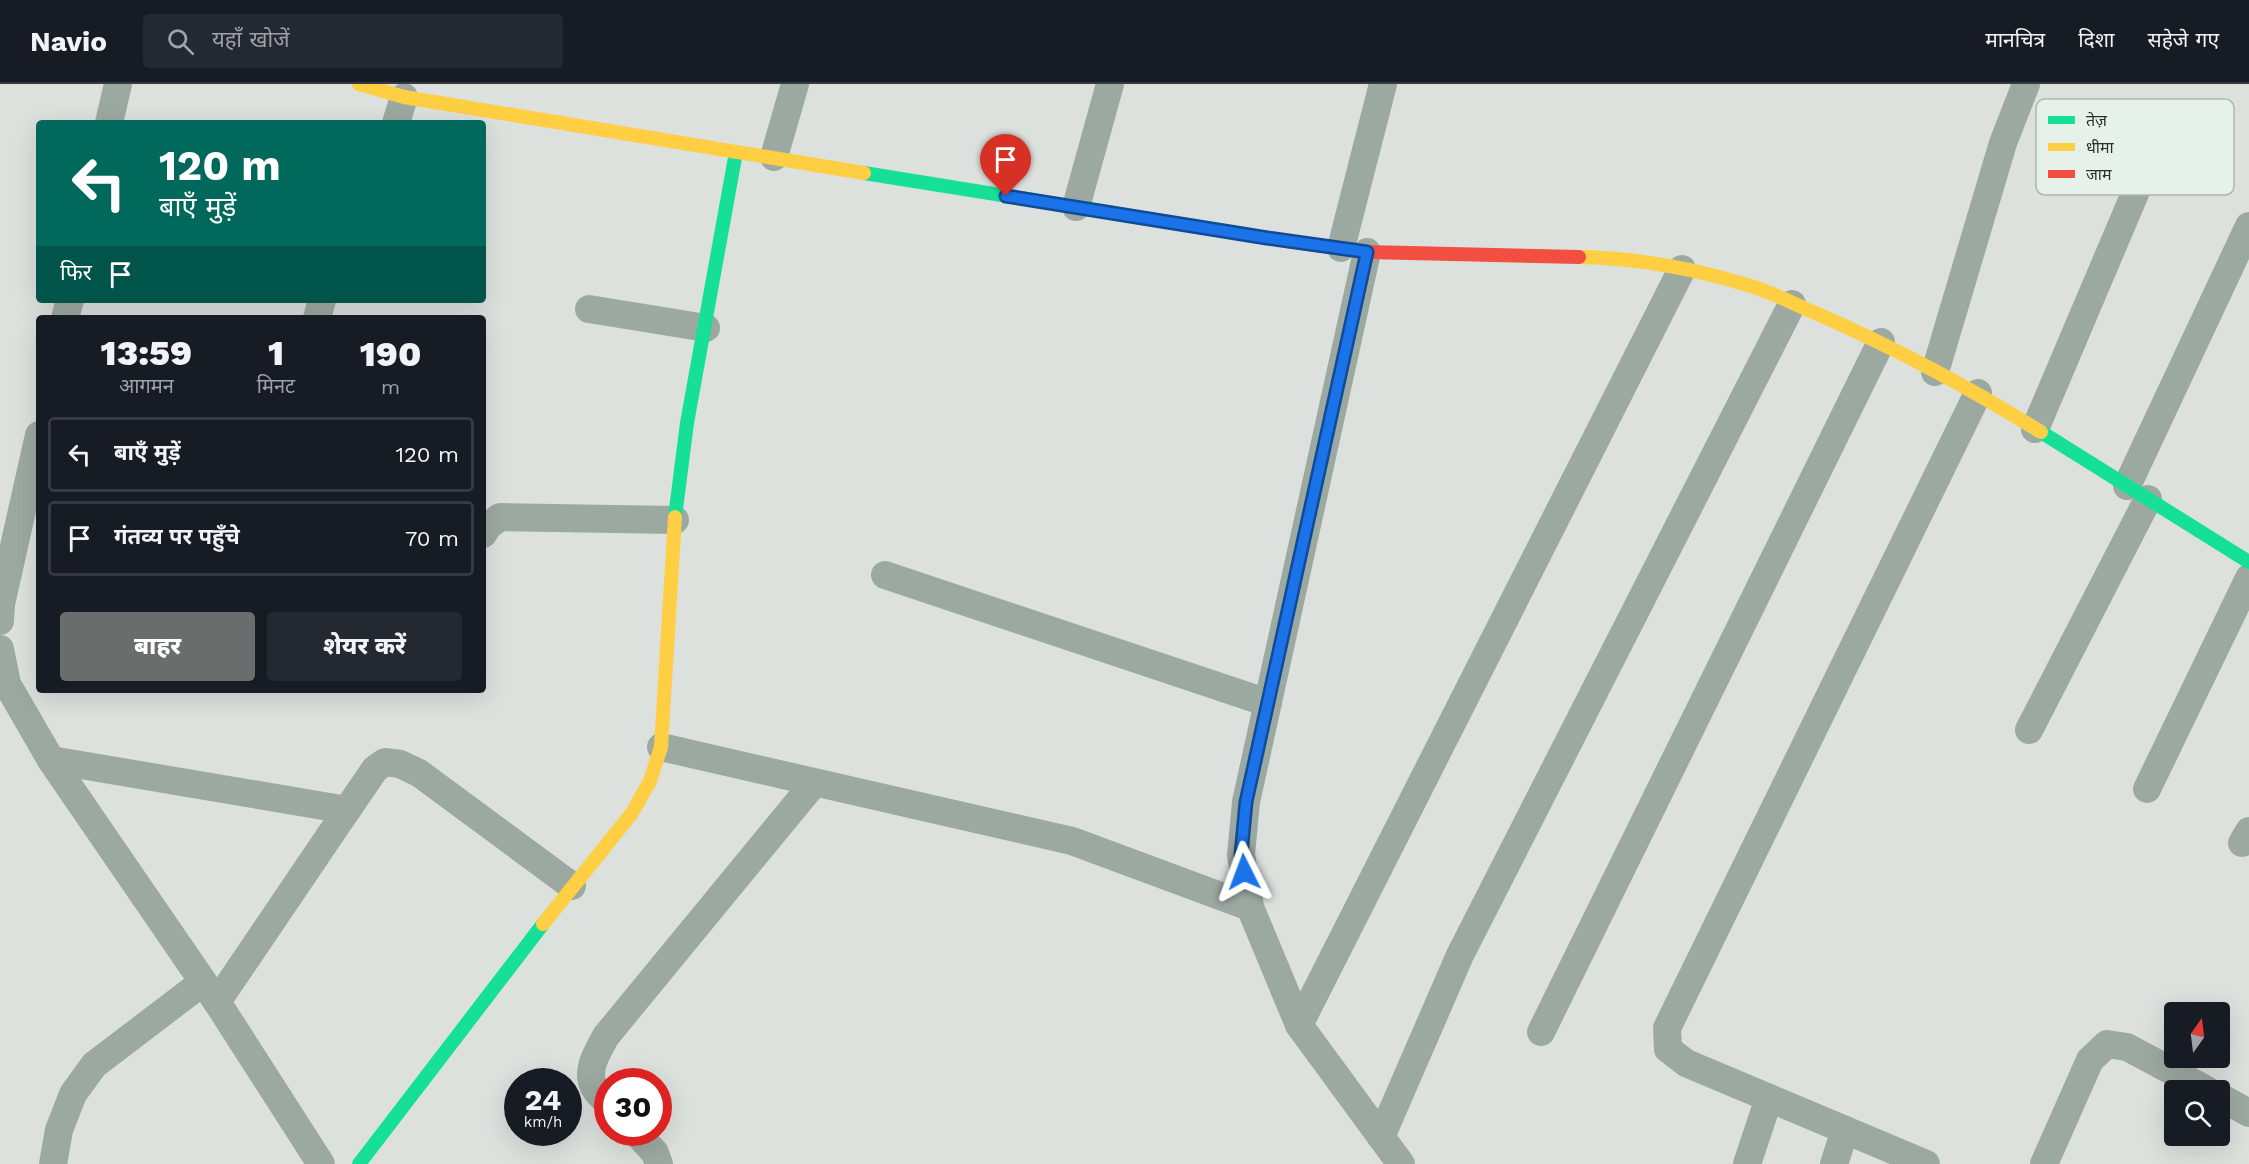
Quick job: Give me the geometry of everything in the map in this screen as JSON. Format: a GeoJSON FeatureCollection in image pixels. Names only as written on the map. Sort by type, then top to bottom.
{"type":"FeatureCollection","features":[{"type":"Feature","properties":{"kind":"street"},"geometry":{"type":"LineString","coordinates":[[110,120],[118,84]]}},
{"type":"Feature","properties":{"kind":"street"},"geometry":{"type":"LineString","coordinates":[[359,84],[404,96],[1267,238],[1354,250],[1408,254],[1622,258],[1682,269],[1755,287],[1881,342],[1978,393],[2249,562]]}},
{"type":"Feature","properties":{"kind":"street"},"geometry":{"type":"LineString","coordinates":[[774,157],[795,84]]}},
{"type":"Feature","properties":{"kind":"street"},"geometry":{"type":"LineString","coordinates":[[1076,207],[1110,84]]}},
{"type":"Feature","properties":{"kind":"street"},"geometry":{"type":"LineString","coordinates":[[1383,84],[1354,250],[1268,703],[1246,802],[1241,855],[1250,907],[1299,1025],[1401,1164]]}},
{"type":"Feature","properties":{"kind":"street"},"geometry":{"type":"LineString","coordinates":[[1935,372],[2003,143],[2026,84]]}},
{"type":"Feature","properties":{"kind":"street"},"geometry":{"type":"LineString","coordinates":[[397,120],[404,96]]}},
{"type":"Feature","properties":{"kind":"street"},"geometry":{"type":"LineString","coordinates":[[359,1164],[572,886],[632,813],[650,781],[661,747],[675,520],[687,423],[736,152]]}},
{"type":"Feature","properties":{"kind":"street"},"geometry":{"type":"LineString","coordinates":[[2035,429],[2134,195]]}},
{"type":"Feature","properties":{"kind":"street"},"geometry":{"type":"LineString","coordinates":[[2029,730],[2137,493],[2249,226]]}},
{"type":"Feature","properties":{"kind":"street"},"geometry":{"type":"LineString","coordinates":[[1299,1025],[1682,269]]}},
{"type":"Feature","properties":{"kind":"street"},"geometry":{"type":"LineString","coordinates":[[1381,1137],[1460,955],[1792,304]]}},
{"type":"Feature","properties":{"kind":"street"},"geometry":{"type":"LineString","coordinates":[[589,309],[706,328]]}},
{"type":"Feature","properties":{"kind":"street"},"geometry":{"type":"LineString","coordinates":[[1541,1032],[1881,342]]}},
{"type":"Feature","properties":{"kind":"street"},"geometry":{"type":"LineString","coordinates":[[1926,1164],[1686,1063],[1668,1049],[1667,1028],[1978,393]]}},
{"type":"Feature","properties":{"kind":"street"},"geometry":{"type":"LineString","coordinates":[[0,621],[1,604],[36,448]]}},
{"type":"Feature","properties":{"kind":"street"},"geometry":{"type":"LineString","coordinates":[[486,529],[500,517],[675,520]]}},
{"type":"Feature","properties":{"kind":"street"},"geometry":{"type":"LineString","coordinates":[[885,575],[1268,703]]}},
{"type":"Feature","properties":{"kind":"street"},"geometry":{"type":"LineString","coordinates":[[2147,789],[2249,578]]}},
{"type":"Feature","properties":{"kind":"street"},"geometry":{"type":"LineString","coordinates":[[0,649],[7,684],[51,760],[210,992],[321,1164]]}},
{"type":"Feature","properties":{"kind":"street"},"geometry":{"type":"LineString","coordinates":[[661,747],[1072,841],[1250,907]]}},
{"type":"Feature","properties":{"kind":"street"},"geometry":{"type":"LineString","coordinates":[[51,760],[347,810]]}},
{"type":"Feature","properties":{"kind":"street"},"geometry":{"type":"LineString","coordinates":[[52,1164],[59,1130],[73,1094],[94,1065],[210,992],[347,810],[375,769],[385,762],[400,764],[419,773],[572,886]]}},
{"type":"Feature","properties":{"kind":"street"},"geometry":{"type":"LineString","coordinates":[[594,1088],[590,1073],[606,1036],[814,783]]}},
{"type":"Feature","properties":{"kind":"street"},"geometry":{"type":"LineString","coordinates":[[2044,1164],[2090,1060],[2107,1044],[2127,1047],[2188,1080]]}},
{"type":"Feature","properties":{"kind":"street"},"geometry":{"type":"LineString","coordinates":[[1747,1164],[1768,1098]]}},
{"type":"Feature","properties":{"kind":"street"},"geometry":{"type":"LineString","coordinates":[[2230,1103],[2249,1113]]}},
{"type":"Feature","properties":{"kind":"street"},"geometry":{"type":"LineString","coordinates":[[1834,1164],[1845,1130]]}},
{"type":"Feature","properties":{"kind":"street"},"geometry":{"type":"LineString","coordinates":[[649,1146],[655,1153],[659,1164]]}},
{"type":"Feature","properties":{"kind":"traffic: fast"},"geometry":{"type":"LineString","coordinates":[[675,517],[687,423],[736,152]]}},
{"type":"Feature","properties":{"kind":"traffic: fast"},"geometry":{"type":"LineString","coordinates":[[864,173],[1287,241]]}},
{"type":"Feature","properties":{"kind":"traffic: fast"},"geometry":{"type":"LineString","coordinates":[[2041,432],[2249,562]]}},
{"type":"Feature","properties":{"kind":"traffic: fast"},"geometry":{"type":"LineString","coordinates":[[359,1164],[543,924]]}},
{"type":"Feature","properties":{"kind":"traffic: slow"},"geometry":{"type":"LineString","coordinates":[[359,84],[404,97],[864,173]]}},
{"type":"Feature","properties":{"kind":"traffic: slow"},"geometry":{"type":"LineString","coordinates":[[1579,257],[1667,266],[1711,275],[1762,290],[1905,355],[2041,432]]}},
{"type":"Feature","properties":{"kind":"traffic: slow"},"geometry":{"type":"LineString","coordinates":[[543,924],[632,813],[650,781],[661,747],[675,517]]}},
{"type":"Feature","properties":{"kind":"traffic: jam"},"geometry":{"type":"LineString","coordinates":[[1287,241],[1367,252],[1579,257]]}},
{"type":"Feature","properties":{"kind":"route"},"geometry":{"type":"LineString","coordinates":[[1006,196],[1367,252],[1246,802],[1241,855],[1244,872]]}}]}
